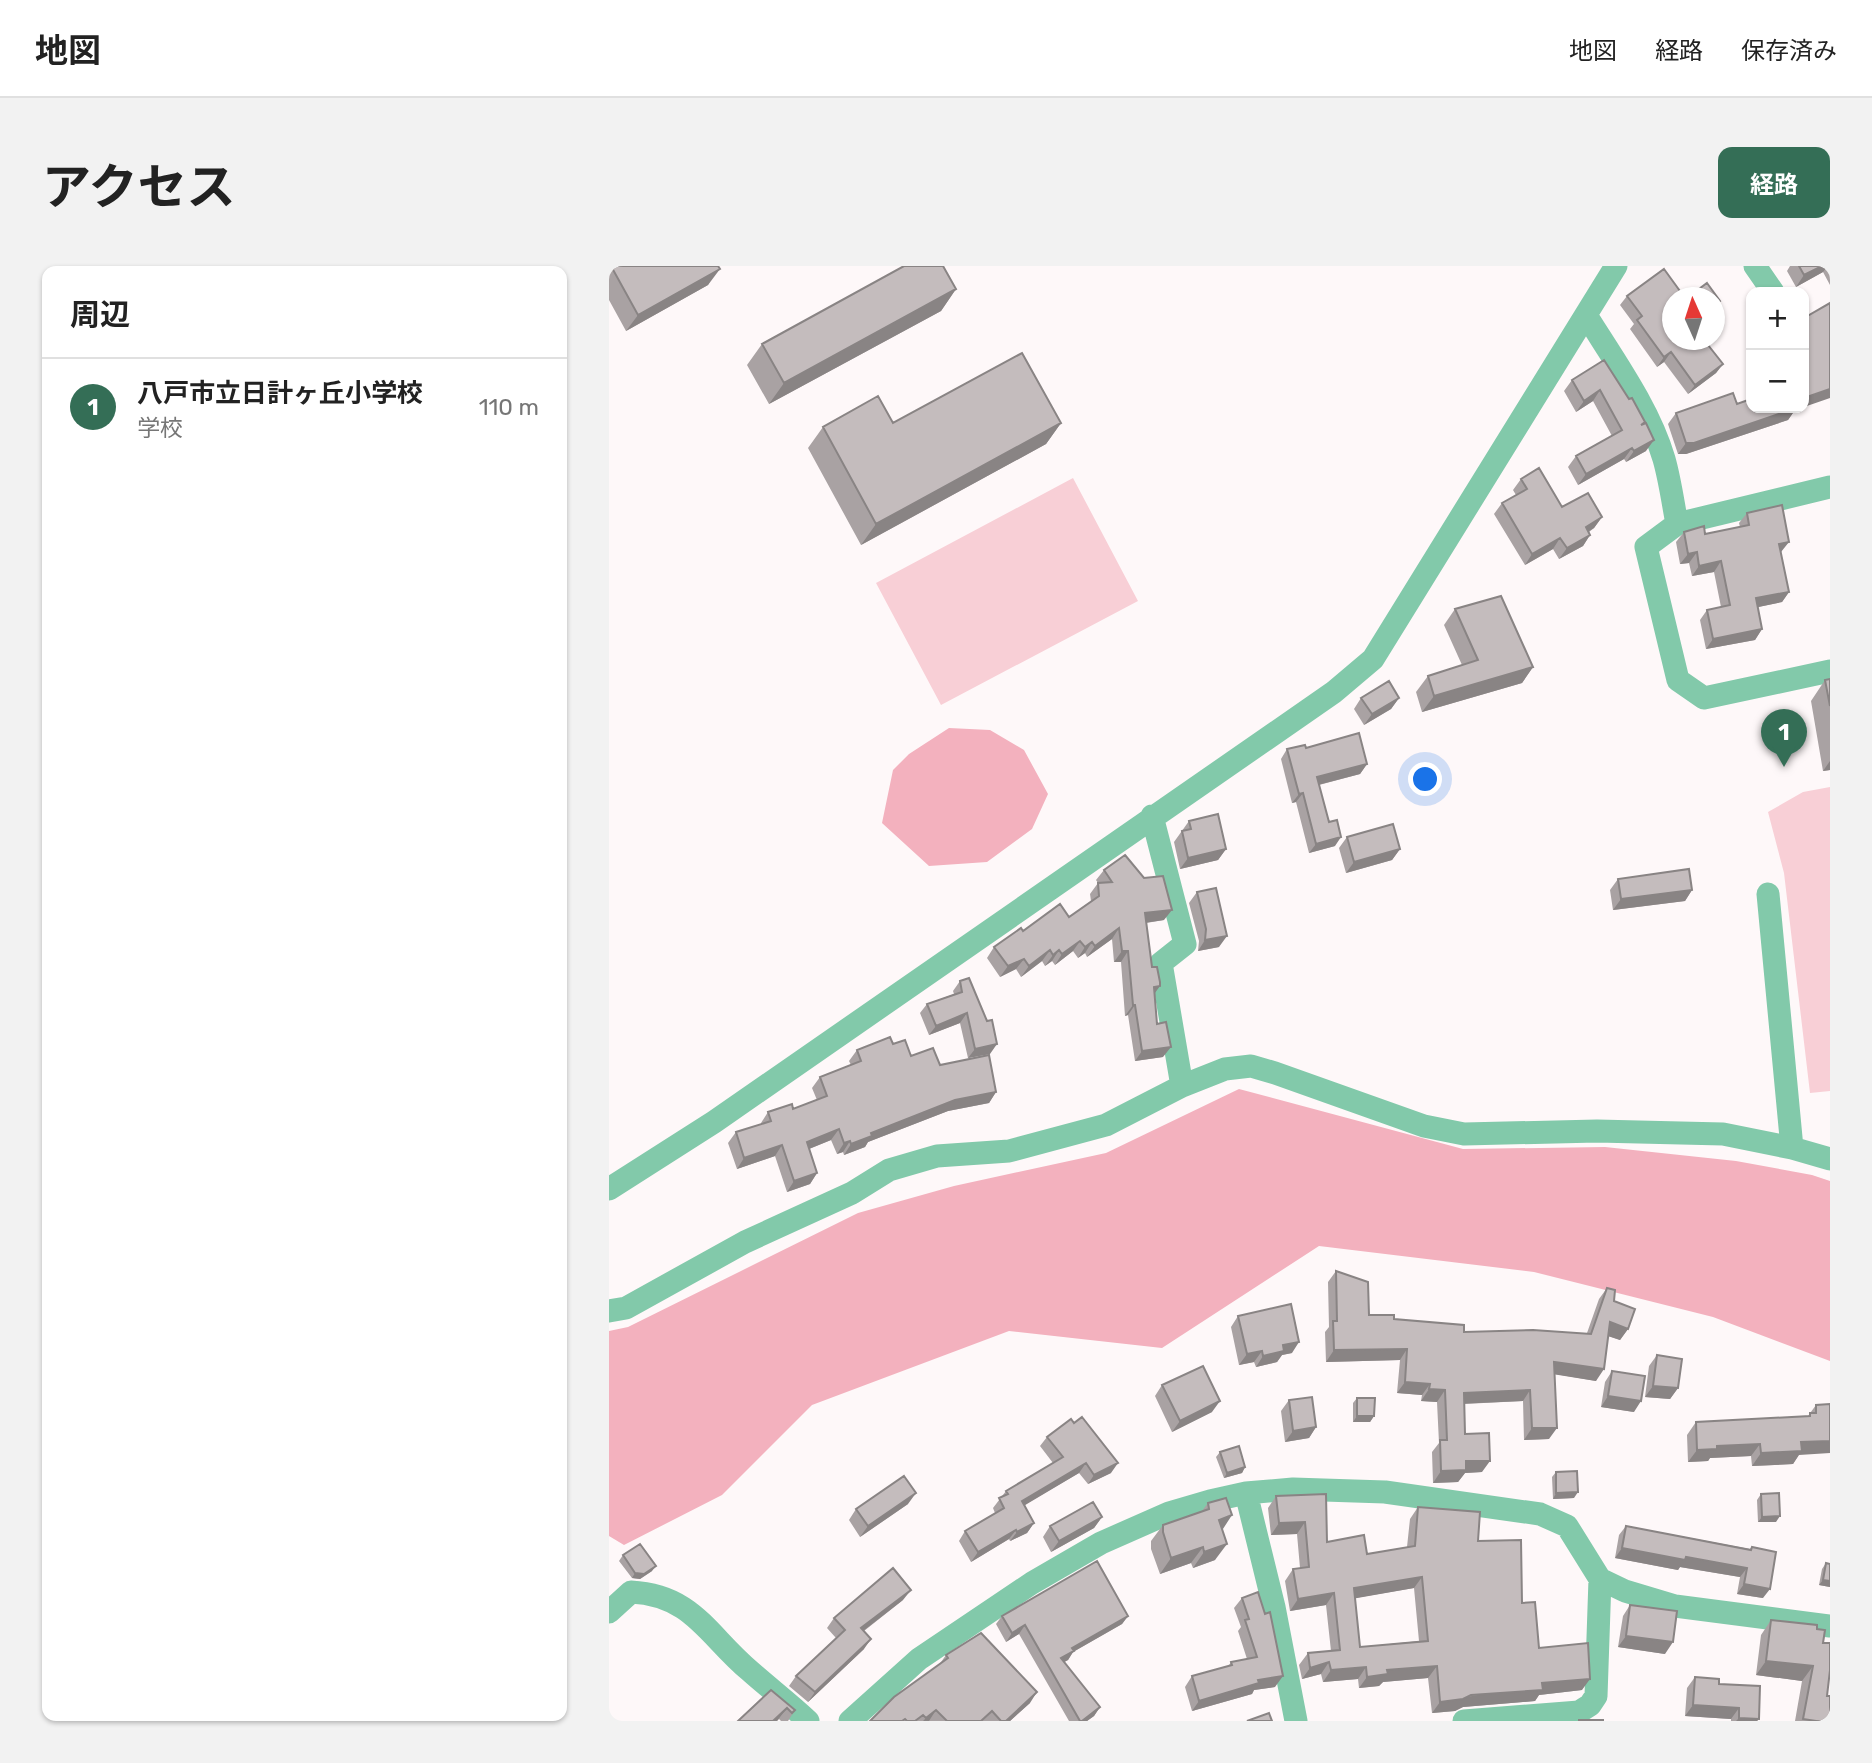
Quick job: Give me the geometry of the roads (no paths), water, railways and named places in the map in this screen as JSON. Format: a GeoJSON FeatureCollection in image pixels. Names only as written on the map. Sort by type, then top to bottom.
{"type":"FeatureCollection","features":[{"type":"Feature","properties":{"kind":"street"},"geometry":{"type":"LineString","coordinates":[[609,1189],[714,1122],[1334,692],[1373,659],[1616,266]]}},
{"type":"Feature","properties":{"kind":"street"},"geometry":{"type":"LineString","coordinates":[[1755,266],[1770,287]]}},
{"type":"Feature","properties":{"kind":"street"},"geometry":{"type":"LineString","coordinates":[[1586,315],[1623,373],[1650,424],[1664,459],[1677,524]]}},
{"type":"Feature","properties":{"kind":"street"},"geometry":{"type":"LineString","coordinates":[[1830,487],[1677,524],[1646,547],[1678,680],[1704,698],[1830,671]]}},
{"type":"Feature","properties":{"kind":"street"},"geometry":{"type":"LineString","coordinates":[[1152,816],[1185,944],[1161,963],[1182,1086]]}},
{"type":"Feature","properties":{"kind":"street"},"geometry":{"type":"LineString","coordinates":[[1768,894],[1792,1148]]}},
{"type":"Feature","properties":{"kind":"street"},"geometry":{"type":"LineString","coordinates":[[609,1311],[626,1308],[745,1242],[852,1194],[889,1170],[937,1156],[1009,1151],[1106,1125],[1182,1086],[1225,1069],[1251,1066],[1424,1126],[1464,1134],[1597,1131],[1723,1134],[1830,1159]]}},
{"type":"Feature","properties":{"kind":"street"},"geometry":{"type":"LineString","coordinates":[[850,1721],[919,1659],[1031,1583],[1101,1543],[1169,1513],[1246,1493],[1293,1489],[1385,1492],[1540,1514],[1567,1526],[1600,1579],[1626,1591],[1675,1606],[1830,1626]]}},
{"type":"Feature","properties":{"kind":"street"},"geometry":{"type":"LineString","coordinates":[[1246,1493],[1274,1607],[1296,1721]]}},
{"type":"Feature","properties":{"kind":"street"},"geometry":{"type":"LineString","coordinates":[[1464,1721],[1579,1712],[1590,1705],[1596,1696],[1600,1579]]}},
{"type":"Feature","properties":{"kind":"street"},"geometry":{"type":"LineString","coordinates":[[609,1612],[631,1592],[649,1593],[680,1607],[698,1617],[749,1671],[783,1697],[808,1721]]}},
{"type":"Feature","properties":{"kind":"place","name":"八戸市立日計ヶ丘小学校"},"geometry":{"type":"Point","coordinates":[1784,767]}}]}
